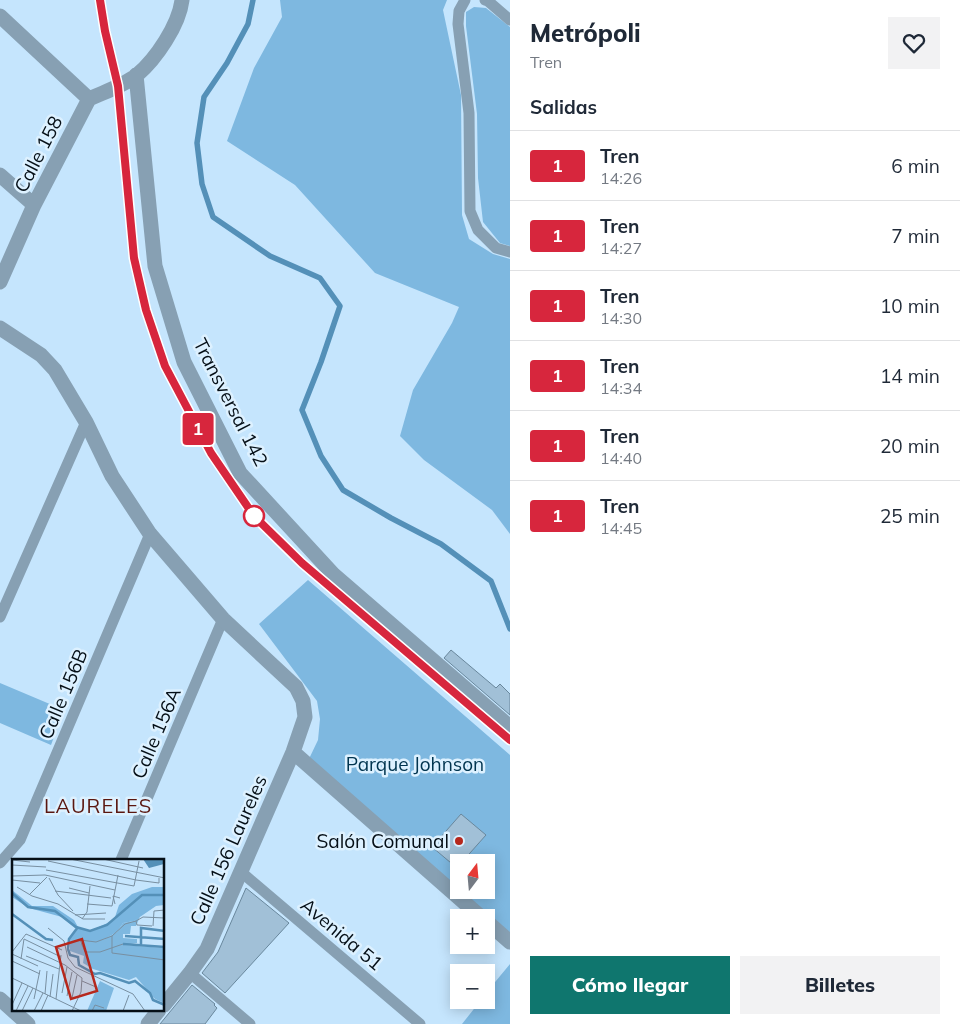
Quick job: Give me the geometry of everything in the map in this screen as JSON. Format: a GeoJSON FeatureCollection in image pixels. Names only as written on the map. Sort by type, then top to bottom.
{"type":"FeatureCollection","features":[{"type":"Feature","properties":{"kind":"street"},"geometry":{"type":"LineString","coordinates":[[0,16],[88,99],[118,86],[136,75],[155,56],[168,36],[181,9],[182,0]]}},
{"type":"Feature","properties":{"kind":"street","name":"Transversal 142"},"geometry":{"type":"LineString","coordinates":[[136,75],[155,266],[184,362],[240,473],[334,575],[510,727]]}},
{"type":"Feature","properties":{"kind":"street","name":"Calle 158"},"geometry":{"type":"LineString","coordinates":[[0,282],[34,205],[88,99]]}},
{"type":"Feature","properties":{"kind":"street"},"geometry":{"type":"LineString","coordinates":[[0,176],[34,205]]}},
{"type":"Feature","properties":{"kind":"street"},"geometry":{"type":"LineString","coordinates":[[0,328],[41,356],[56,370],[86,422],[112,476],[150,534],[223,619]]}},
{"type":"Feature","properties":{"kind":"street","name":"Calle 156 Laureles"},"geometry":{"type":"LineString","coordinates":[[165,1004],[207,949],[292,752],[305,717],[303,701],[296,687],[223,619]]}},
{"type":"Feature","properties":{"kind":"street"},"geometry":{"type":"LineString","coordinates":[[292,752],[472,909]]}},
{"type":"Feature","properties":{"kind":"street"},"geometry":{"type":"LineString","coordinates":[[495,929],[510,942]]}},
{"type":"Feature","properties":{"kind":"street"},"geometry":{"type":"LineString","coordinates":[[15,1012],[28,1024]]}},
{"type":"Feature","properties":{"kind":"street"},"geometry":{"type":"LineString","coordinates":[[148,1024],[157,1012]]}},
{"type":"Feature","properties":{"kind":"lane"},"geometry":{"type":"LineString","coordinates":[[465,0],[459,11],[458,24],[469,113],[470,211],[478,230],[496,248],[510,252]]}},
{"type":"Feature","properties":{"kind":"lane"},"geometry":{"type":"LineString","coordinates":[[485,0],[510,20]]}},
{"type":"Feature","properties":{"kind":"lane"},"geometry":{"type":"LineString","coordinates":[[0,617],[86,422]]}},
{"type":"Feature","properties":{"kind":"lane","name":"Calle 156B"},"geometry":{"type":"LineString","coordinates":[[0,863],[20,840],[150,534]]}},
{"type":"Feature","properties":{"kind":"lane","name":"Calle 156A"},"geometry":{"type":"LineString","coordinates":[[121,859],[223,619]]}},
{"type":"Feature","properties":{"kind":"lane","name":"Avenida 51"},"geometry":{"type":"LineString","coordinates":[[240,871],[420,1024]]}},
{"type":"Feature","properties":{"kind":"lane"},"geometry":{"type":"LineString","coordinates":[[190,973],[250,1024]]}},
{"type":"Feature","properties":{"kind":"green space"},"geometry":{"type":"Polygon","coordinates":[[[280,0],[447,0],[443,10],[461,95],[462,215],[469,239],[493,254],[510,259],[510,534],[492,510],[424,460],[400,436],[413,390],[452,323],[459,307],[375,273],[295,185],[227,141],[254,68],[282,17],[280,0]]]}},
{"type":"Feature","properties":{"kind":"green space"},"geometry":{"type":"Polygon","coordinates":[[[474,7],[486,8],[510,27],[510,246],[500,243],[483,222],[478,178],[477,114],[466,26],[466,12],[474,7]]]}},
{"type":"Feature","properties":{"kind":"green space","name":"Parque Johnson"},"geometry":{"type":"Polygon","coordinates":[[[308,580],[510,755],[510,938],[495,925],[495,909],[476,909],[465,899],[495,899],[495,854],[450,854],[450,886],[307,763],[318,740],[320,719],[317,701],[259,624],[308,580]]]}},
{"type":"Feature","properties":{"kind":"green space"},"geometry":{"type":"Polygon","coordinates":[[[0,683],[64,710],[51,745],[0,723],[0,683]]]}},
{"type":"Feature","properties":{"kind":"green space"},"geometry":{"type":"Polygon","coordinates":[[[510,964],[510,1024],[462,1024],[474,1009],[495,1009],[495,982],[510,964]]]}},
{"type":"Feature","properties":{"kind":"building"},"geometry":{"type":"Polygon","coordinates":[[[451,650],[496,688],[500,684],[510,694],[510,715],[444,658],[451,650]]]}},
{"type":"Feature","properties":{"kind":"building","name":"Salón Comunal"},"geometry":{"type":"Polygon","coordinates":[[[461,814],[486,835],[469,854],[450,854],[450,862],[432,847],[461,814]]]}},
{"type":"Feature","properties":{"kind":"building"},"geometry":{"type":"Polygon","coordinates":[[[246,888],[289,923],[225,993],[202,973],[218,952],[246,888]]]}},
{"type":"Feature","properties":{"kind":"building"},"geometry":{"type":"Polygon","coordinates":[[[192,985],[215,1004],[217,1008],[205,1024],[160,1024],[192,985]]]}},
{"type":"Feature","properties":{"kind":"waterway"},"geometry":{"type":"LineString","coordinates":[[253,0],[248,24],[227,63],[204,97],[197,143],[202,184],[213,217],[270,256],[320,278],[340,306],[302,410],[321,456],[343,490],[441,544],[491,581],[510,629]]}},
{"type":"Feature","properties":{"kind":"railway"},"geometry":{"type":"LineString","coordinates":[[100,0],[117,86],[135,258],[146,310],[165,366],[211,453],[254,516],[302,563],[510,740]]}},
{"type":"Feature","properties":{"kind":"train","name":"1"},"geometry":{"type":"LineString","coordinates":[[100,0],[118,86],[134,258],[146,310],[165,366],[211,453],[254,516],[302,563],[510,740]]}},
{"type":"Feature","properties":{"kind":"place","name":"Salón Comunal"},"geometry":{"type":"Point","coordinates":[459,841]}},
{"type":"Feature","properties":{"kind":"district","name":"LAURELES"},"geometry":{"type":"Point","coordinates":[98,806]}}]}
